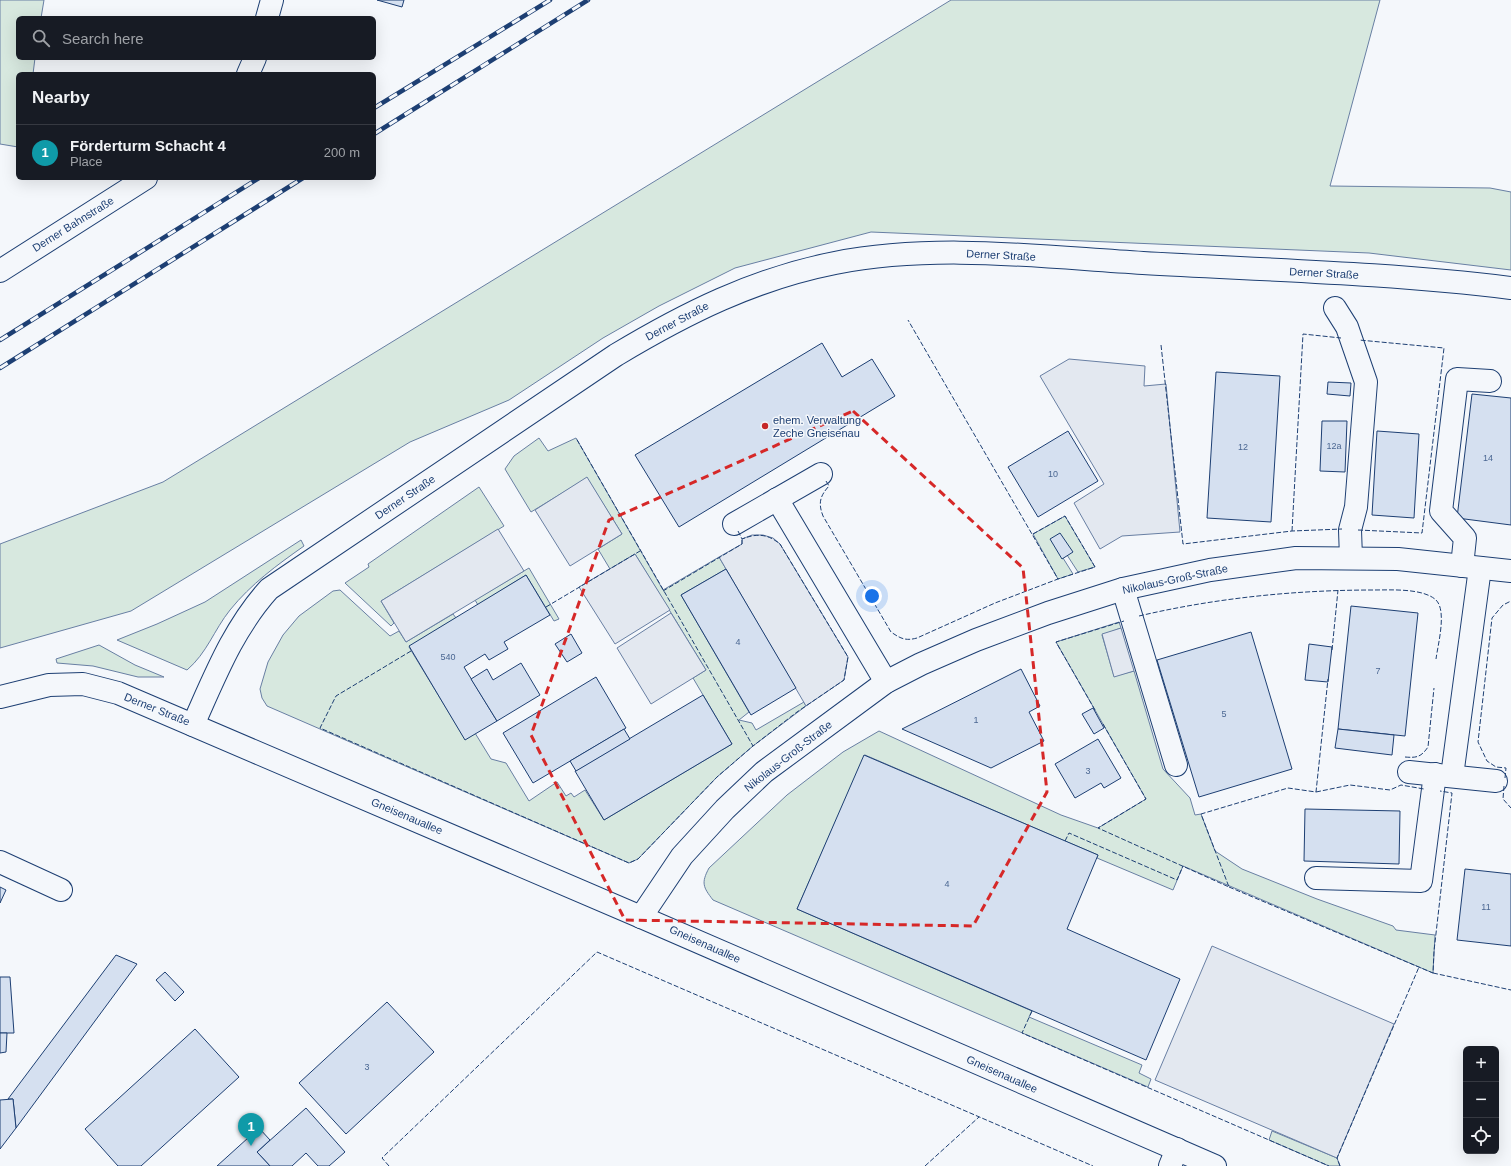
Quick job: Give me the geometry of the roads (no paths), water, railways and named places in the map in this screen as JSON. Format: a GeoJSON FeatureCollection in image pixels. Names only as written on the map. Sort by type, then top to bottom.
{"type":"FeatureCollection","features":[{"type":"Feature","properties":{"kind":"main road"},"geometry":{"type":"LineString","coordinates":[[268,16],[272,0]]}},
{"type":"Feature","properties":{"kind":"main road"},"geometry":{"type":"LineString","coordinates":[[249,72],[254,60]]}},
{"type":"Feature","properties":{"kind":"main road","name":"Derner Bahnstraße"},"geometry":{"type":"LineString","coordinates":[[0,271],[143,180]]}},
{"type":"Feature","properties":{"kind":"main road","name":"Derner Straße"},"geometry":{"type":"LineString","coordinates":[[0,697],[49,685],[83,684],[118,693],[193,725],[223,657],[251,609],[269,589],[616,355],[664,326],[710,303],[772,278],[836,263],[900,254],[968,253],[1369,275],[1511,288]]}},
{"type":"Feature","properties":{"kind":"main road"},"geometry":{"type":"LineString","coordinates":[[1335,308],[1347,327],[1366,382],[1356,508],[1350,530],[1351,558]]}},
{"type":"Feature","properties":{"kind":"main road"},"geometry":{"type":"LineString","coordinates":[[1316,878],[1421,881],[1444,775],[1471,567],[1465,538],[1441,511],[1457,379],[1490,381]]}},
{"type":"Feature","properties":{"kind":"main road"},"geometry":{"type":"LineString","coordinates":[[734,524],[821,474]]}},
{"type":"Feature","properties":{"kind":"main road"},"geometry":{"type":"LineString","coordinates":[[777,499],[886,682]]}},
{"type":"Feature","properties":{"kind":"main road","name":"Nikolaus-Groß-Straße"},"geometry":{"type":"LineString","coordinates":[[642,916],[682,856],[725,809],[764,772],[886,682],[921,664],[976,640],[1048,613],[1123,589],[1226,568],[1296,558],[1398,559],[1511,571]]}},
{"type":"Feature","properties":{"kind":"main road"},"geometry":{"type":"LineString","coordinates":[[1123,589],[1176,765]]}},
{"type":"Feature","properties":{"kind":"main road","name":"Gneisenauallee"},"geometry":{"type":"LineString","coordinates":[[193,725],[642,916],[1173,1158],[1215,1166]]}},
{"type":"Feature","properties":{"kind":"main road"},"geometry":{"type":"LineString","coordinates":[[1409,772],[1496,781]]}},
{"type":"Feature","properties":{"kind":"main road"},"geometry":{"type":"LineString","coordinates":[[0,862],[62,890]]}},
{"type":"Feature","properties":{"kind":"railway"},"geometry":{"type":"LineString","coordinates":[[376,107],[550,0]]}},
{"type":"Feature","properties":{"kind":"railway"},"geometry":{"type":"LineString","coordinates":[[376,133],[588,0]]}},
{"type":"Feature","properties":{"kind":"railway"},"geometry":{"type":"LineString","coordinates":[[0,340],[256,180]]}},
{"type":"Feature","properties":{"kind":"railway"},"geometry":{"type":"LineString","coordinates":[[0,368],[300,180]]}},
{"type":"Feature","properties":{"kind":"place","name":"ehem. Verwaltung Zeche Gneisenau"},"geometry":{"type":"Point","coordinates":[765,426]}},
{"type":"Feature","properties":{"kind":"place","name":"Förderturm Schacht 4"},"geometry":{"type":"Point","coordinates":[251,1146]}}]}
